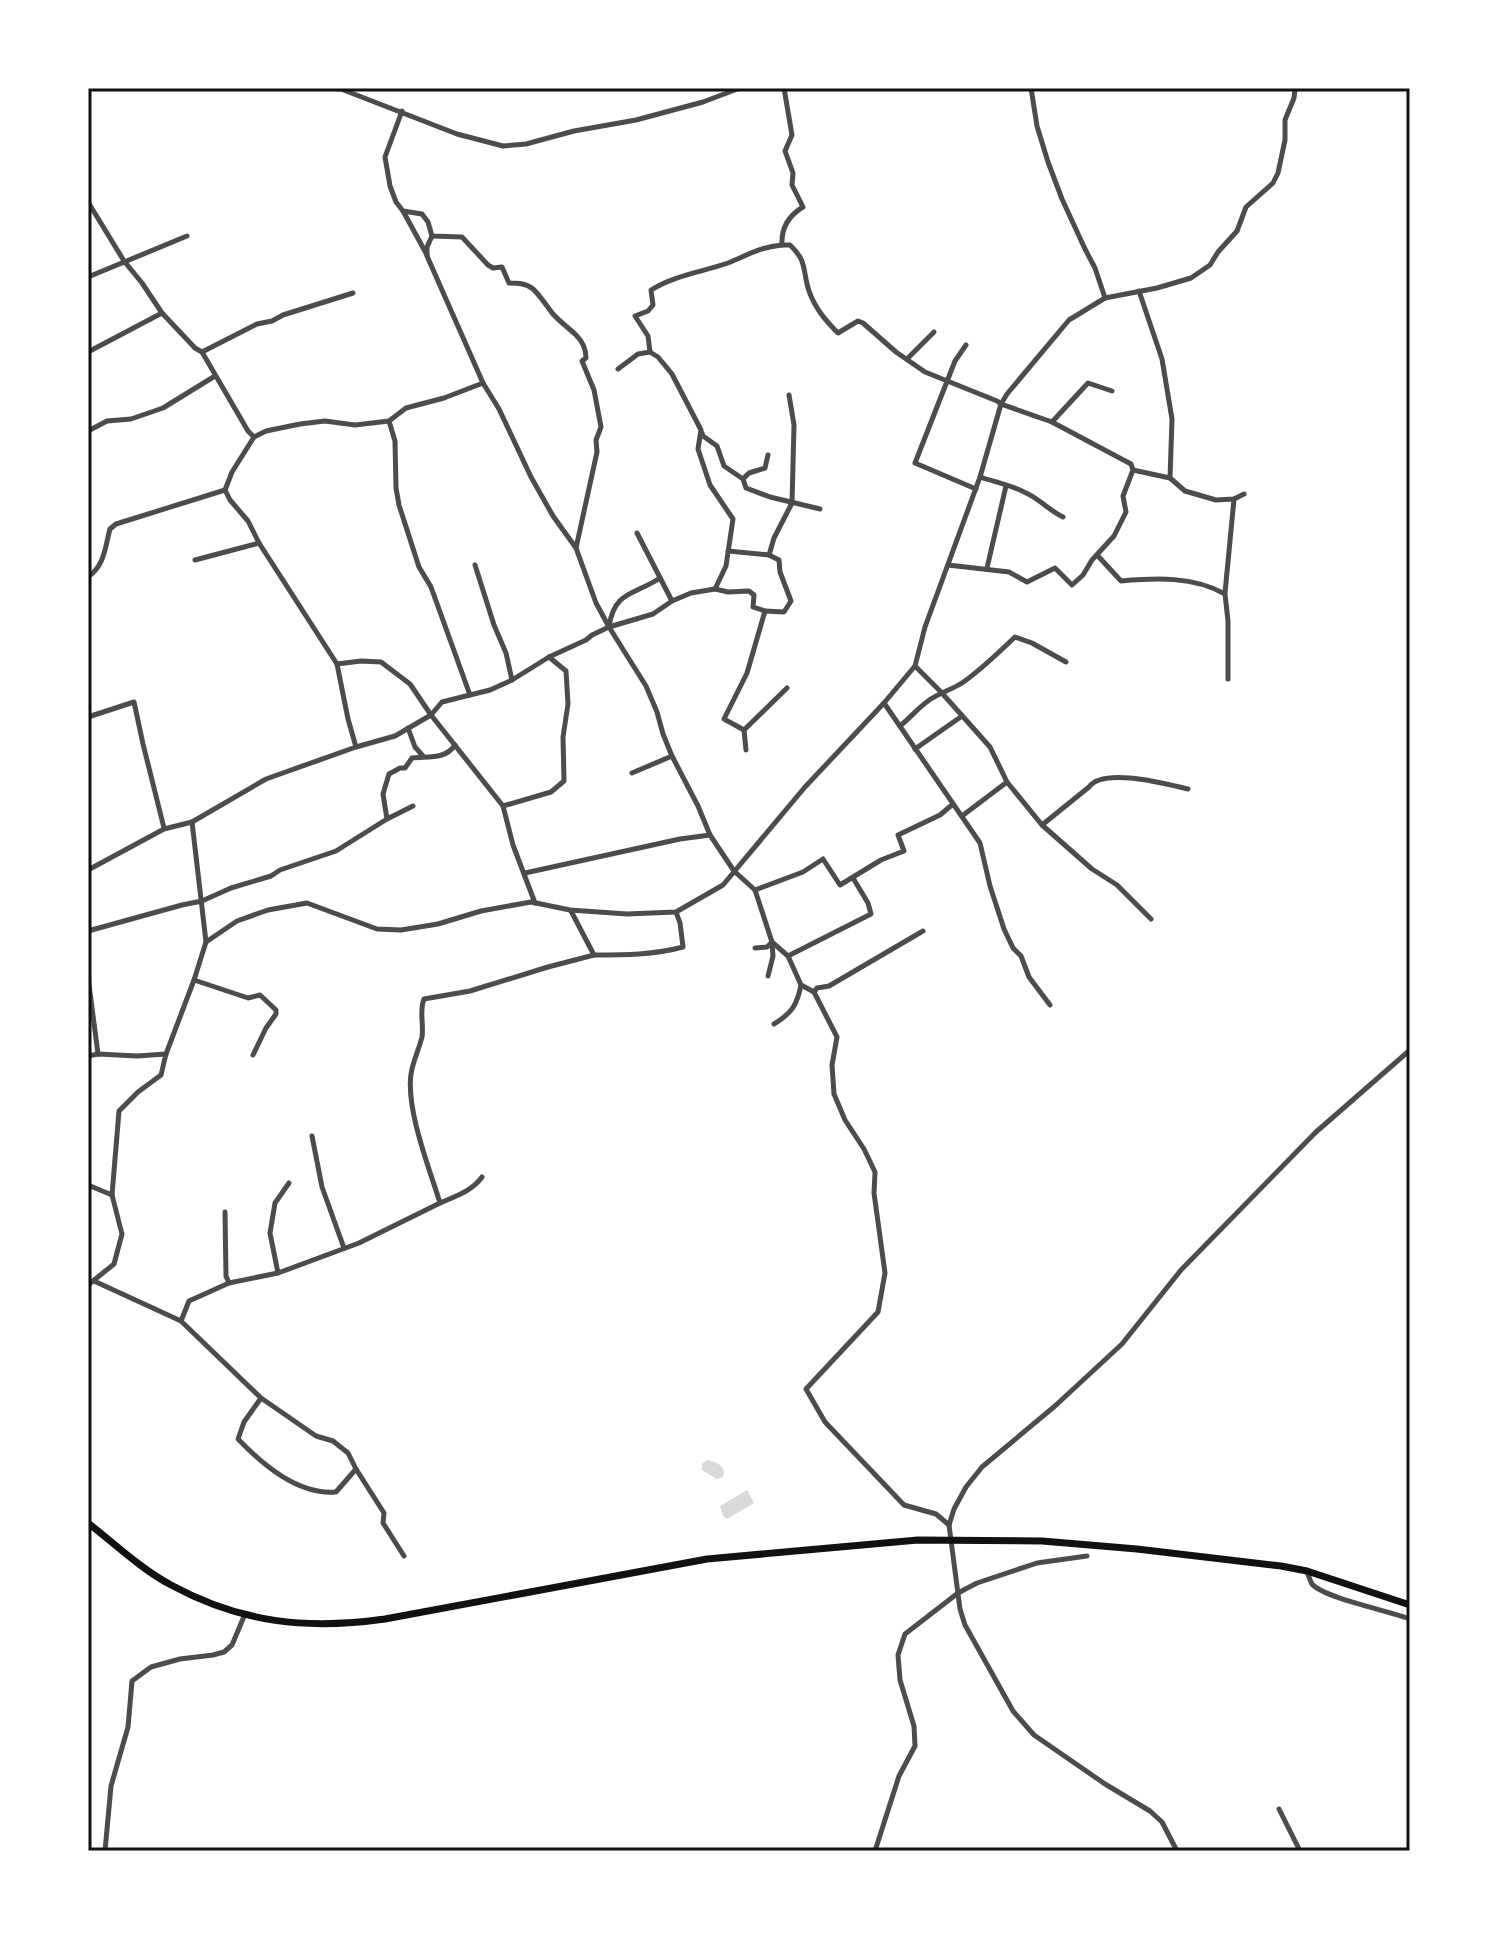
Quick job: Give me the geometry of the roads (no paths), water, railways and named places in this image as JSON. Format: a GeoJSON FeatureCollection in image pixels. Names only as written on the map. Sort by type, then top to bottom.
{"type":"FeatureCollection","features":[{"type":"Feature","properties":{"kind":"main road"},"geometry":{"type":"LineString","coordinates":[[88,1524],[170,1585],[245,1614],[307,1625],[346,1625],[385,1619],[707,1559],[904,1541],[1042,1541],[1281,1566],[1307,1571],[1410,1605]]}},
{"type":"Feature","properties":{"kind":"street"},"geometry":{"type":"LineString","coordinates":[[325,88],[341,89],[457,134],[503,146],[526,144],[574,131],[636,120],[703,102],[740,88]]}},
{"type":"Feature","properties":{"kind":"street"},"geometry":{"type":"LineString","coordinates":[[782,245],[782,229],[803,207],[792,185],[793,173],[785,151],[792,135],[784,88]]}},
{"type":"Feature","properties":{"kind":"street"},"geometry":{"type":"LineString","coordinates":[[1031,88],[1037,126],[1048,162],[1105,298]]}},
{"type":"Feature","properties":{"kind":"street"},"geometry":{"type":"LineString","coordinates":[[206,942],[237,921],[268,910],[307,903],[377,929],[401,930],[531,902],[570,910],[627,914],[676,912],[723,885],[805,787],[915,666],[925,627],[1007,394],[1069,320],[1105,298],[1191,278],[1210,265],[1237,231],[1246,207],[1273,183],[1278,173],[1285,140],[1285,120],[1295,88]]}},
{"type":"Feature","properties":{"kind":"street"},"geometry":{"type":"LineString","coordinates":[[402,111],[385,157],[396,202],[427,256],[483,383],[499,409],[531,477],[576,548],[596,603],[646,686],[672,756],[710,835],[734,871],[755,890],[772,942],[773,956],[768,976]]}},
{"type":"Feature","properties":{"kind":"street"},"geometry":{"type":"LineString","coordinates":[[88,202],[124,261],[162,313],[202,352],[254,437]]}},
{"type":"Feature","properties":{"kind":"street"},"geometry":{"type":"LineString","coordinates":[[403,211],[422,214],[428,222],[432,236],[427,256]]}},
{"type":"Feature","properties":{"kind":"street"},"geometry":{"type":"LineString","coordinates":[[88,277],[187,236]]}},
{"type":"Feature","properties":{"kind":"street"},"geometry":{"type":"LineString","coordinates":[[432,236],[462,237],[488,265],[502,267],[509,283],[532,288],[585,349],[586,358],[582,361],[594,390],[601,427],[576,548]]}},
{"type":"Feature","properties":{"kind":"street"},"geometry":{"type":"LineString","coordinates":[[650,352],[650,341],[635,316],[648,311],[653,305],[651,290],[677,277],[727,263],[757,249],[790,245],[800,254],[818,311],[838,333],[858,321],[863,323],[925,372],[1052,422],[1131,464],[1133,470],[1123,496],[1126,512],[1114,536],[1072,585],[1055,568],[1027,582],[1009,572],[948,565]]}},
{"type":"Feature","properties":{"kind":"street"},"geometry":{"type":"LineString","coordinates":[[1138,290],[1162,359],[1172,419],[1170,478]]}},
{"type":"Feature","properties":{"kind":"street"},"geometry":{"type":"LineString","coordinates":[[202,352],[257,324],[353,293]]}},
{"type":"Feature","properties":{"kind":"street"},"geometry":{"type":"LineString","coordinates":[[88,352],[162,313]]}},
{"type":"Feature","properties":{"kind":"street"},"geometry":{"type":"LineString","coordinates":[[907,359],[934,332]]}},
{"type":"Feature","properties":{"kind":"street"},"geometry":{"type":"LineString","coordinates":[[966,345],[946,381],[915,463],[976,489]]}},
{"type":"Feature","properties":{"kind":"street"},"geometry":{"type":"LineString","coordinates":[[618,369],[638,354],[650,352],[658,357],[672,374],[703,436],[717,446],[724,466],[743,479],[746,488],[820,509]]}},
{"type":"Feature","properties":{"kind":"street"},"geometry":{"type":"LineString","coordinates":[[88,431],[107,421],[131,419],[163,408],[215,376]]}},
{"type":"Feature","properties":{"kind":"street"},"geometry":{"type":"LineString","coordinates":[[356,747],[337,664],[248,521],[225,490],[232,472],[254,437],[266,431],[325,421],[355,425],[389,421],[406,408],[483,383]]}},
{"type":"Feature","properties":{"kind":"street"},"geometry":{"type":"LineString","coordinates":[[1052,422],[1088,383],[1112,391]]}},
{"type":"Feature","properties":{"kind":"street"},"geometry":{"type":"LineString","coordinates":[[769,555],[792,503],[794,425],[789,395]]}},
{"type":"Feature","properties":{"kind":"street"},"geometry":{"type":"LineString","coordinates":[[389,421],[395,441],[399,505],[419,567],[431,587],[470,695]]}},
{"type":"Feature","properties":{"kind":"street"},"geometry":{"type":"LineString","coordinates":[[701,430],[698,449],[705,473],[733,519],[726,566],[715,589]]}},
{"type":"Feature","properties":{"kind":"street"},"geometry":{"type":"LineString","coordinates":[[743,479],[749,473],[765,468],[768,455]]}},
{"type":"Feature","properties":{"kind":"street"},"geometry":{"type":"LineString","coordinates":[[1133,470],[1170,478],[1185,491],[1216,500],[1234,499],[1244,494]]}},
{"type":"Feature","properties":{"kind":"street"},"geometry":{"type":"LineString","coordinates":[[980,477],[1023,491],[1063,517]]}},
{"type":"Feature","properties":{"kind":"street"},"geometry":{"type":"LineString","coordinates":[[987,568],[1006,486]]}},
{"type":"Feature","properties":{"kind":"street"},"geometry":{"type":"LineString","coordinates":[[88,577],[102,559],[110,529],[116,524],[225,490]]}},
{"type":"Feature","properties":{"kind":"street"},"geometry":{"type":"LineString","coordinates":[[1228,679],[1225,594],[1234,499]]}},
{"type":"Feature","properties":{"kind":"street"},"geometry":{"type":"LineString","coordinates":[[637,533],[672,601]]}},
{"type":"Feature","properties":{"kind":"street"},"geometry":{"type":"LineString","coordinates":[[195,560],[259,543]]}},
{"type":"Feature","properties":{"kind":"street"},"geometry":{"type":"LineString","coordinates":[[88,870],[164,829],[192,822],[266,779],[395,736],[431,715],[442,702],[490,690],[592,635],[653,614],[691,593],[715,589],[749,591],[754,595],[753,607],[784,612],[791,601],[780,572],[779,560],[769,555],[728,551]]}},
{"type":"Feature","properties":{"kind":"street"},"geometry":{"type":"LineString","coordinates":[[1098,556],[1121,581],[1159,578],[1210,585],[1225,594]]}},
{"type":"Feature","properties":{"kind":"street"},"geometry":{"type":"LineString","coordinates":[[475,565],[506,653],[512,680]]}},
{"type":"Feature","properties":{"kind":"street"},"geometry":{"type":"LineString","coordinates":[[609,627],[611,610],[624,596],[660,578]]}},
{"type":"Feature","properties":{"kind":"street"},"geometry":{"type":"LineString","coordinates":[[744,730],[724,719],[747,673],[765,611]]}},
{"type":"Feature","properties":{"kind":"street"},"geometry":{"type":"LineString","coordinates":[[900,726],[941,692],[958,686],[1015,637],[1066,662]]}},
{"type":"Feature","properties":{"kind":"street"},"geometry":{"type":"LineString","coordinates":[[503,806],[551,792],[564,781],[563,737],[568,704],[566,671],[549,657]]}},
{"type":"Feature","properties":{"kind":"street"},"geometry":{"type":"LineString","coordinates":[[337,664],[381,662],[410,684],[503,806],[513,845],[535,903]]}},
{"type":"Feature","properties":{"kind":"street"},"geometry":{"type":"LineString","coordinates":[[915,666],[990,747],[1007,782],[1042,825],[1092,869],[1117,885],[1151,919]]}},
{"type":"Feature","properties":{"kind":"street"},"geometry":{"type":"LineString","coordinates":[[744,730],[787,688]]}},
{"type":"Feature","properties":{"kind":"street"},"geometry":{"type":"LineString","coordinates":[[88,717],[134,702],[164,829]]}},
{"type":"Feature","properties":{"kind":"street"},"geometry":{"type":"LineString","coordinates":[[884,703],[980,843],[990,886],[1008,937],[1021,956],[1029,977],[1050,1005]]}},
{"type":"Feature","properties":{"kind":"street"},"geometry":{"type":"LineString","coordinates":[[915,749],[962,716]]}},
{"type":"Feature","properties":{"kind":"street"},"geometry":{"type":"LineString","coordinates":[[408,728],[415,747],[423,757]]}},
{"type":"Feature","properties":{"kind":"street"},"geometry":{"type":"LineString","coordinates":[[744,730],[746,750]]}},
{"type":"Feature","properties":{"kind":"street"},"geometry":{"type":"LineString","coordinates":[[387,819],[383,794],[389,774],[405,768],[412,758],[443,756],[455,745]]}},
{"type":"Feature","properties":{"kind":"street"},"geometry":{"type":"LineString","coordinates":[[632,773],[672,756]]}},
{"type":"Feature","properties":{"kind":"street"},"geometry":{"type":"LineString","coordinates":[[1042,825],[1093,781],[1103,778],[1159,782],[1188,789]]}},
{"type":"Feature","properties":{"kind":"street"},"geometry":{"type":"LineString","coordinates":[[962,816],[1007,782]]}},
{"type":"Feature","properties":{"kind":"street"},"geometry":{"type":"LineString","coordinates":[[755,890],[803,872],[823,859],[840,885],[881,860],[904,851],[898,835],[940,815],[953,804]]}},
{"type":"Feature","properties":{"kind":"street"},"geometry":{"type":"LineString","coordinates":[[88,931],[202,901],[336,851],[413,806]]}},
{"type":"Feature","properties":{"kind":"street"},"geometry":{"type":"LineString","coordinates":[[192,822],[206,942],[161,1075],[119,1111],[112,1195],[122,1234],[114,1264],[91,1283],[181,1321],[261,1398],[316,1436],[333,1441],[348,1453],[384,1513],[383,1523],[404,1556]]}},
{"type":"Feature","properties":{"kind":"street"},"geometry":{"type":"LineString","coordinates":[[525,873],[710,835]]}},
{"type":"Feature","properties":{"kind":"street"},"geometry":{"type":"LineString","coordinates":[[788,956],[871,914],[853,878]]}},
{"type":"Feature","properties":{"kind":"street"},"geometry":{"type":"LineString","coordinates":[[570,910],[594,955]]}},
{"type":"Feature","properties":{"kind":"street"},"geometry":{"type":"LineString","coordinates":[[440,1203],[416,1124],[410,1090],[411,1073],[422,1037],[424,999],[470,991],[594,955],[631,955],[683,947],[676,912]]}},
{"type":"Feature","properties":{"kind":"street"},"geometry":{"type":"LineString","coordinates":[[814,992],[923,931]]}},
{"type":"Feature","properties":{"kind":"street"},"geometry":{"type":"LineString","coordinates":[[772,942],[788,956],[801,985],[814,992],[837,1037],[832,1065],[834,1094],[875,1172],[874,1193],[885,1273],[878,1312],[806,1389],[825,1422],[904,1505],[936,1514],[949,1525]]}},
{"type":"Feature","properties":{"kind":"street"},"geometry":{"type":"LineString","coordinates":[[755,948],[767,947],[772,942]]}},
{"type":"Feature","properties":{"kind":"street"},"geometry":{"type":"LineString","coordinates":[[88,977],[98,1054]]}},
{"type":"Feature","properties":{"kind":"street"},"geometry":{"type":"LineString","coordinates":[[194,980],[248,998],[260,995],[276,1010],[253,1055]]}},
{"type":"Feature","properties":{"kind":"street"},"geometry":{"type":"LineString","coordinates":[[774,1024],[792,1010],[801,985]]}},
{"type":"Feature","properties":{"kind":"street"},"geometry":{"type":"LineString","coordinates":[[1177,1851],[1162,1822],[1150,1811],[1034,1735],[1013,1711],[965,1625],[960,1609],[949,1525],[966,1487],[982,1467],[1122,1344],[1181,1270],[1316,1132],[1410,1050]]}},
{"type":"Feature","properties":{"kind":"street"},"geometry":{"type":"LineString","coordinates":[[88,1056],[166,1054]]}},
{"type":"Feature","properties":{"kind":"street"},"geometry":{"type":"LineString","coordinates":[[312,1136],[322,1187],[344,1248]]}},
{"type":"Feature","properties":{"kind":"street"},"geometry":{"type":"LineString","coordinates":[[181,1321],[189,1301],[229,1283],[278,1273],[344,1248],[467,1191],[482,1177]]}},
{"type":"Feature","properties":{"kind":"street"},"geometry":{"type":"LineString","coordinates":[[278,1273],[270,1233],[275,1203],[289,1183]]}},
{"type":"Feature","properties":{"kind":"street"},"geometry":{"type":"LineString","coordinates":[[88,1185],[112,1195]]}},
{"type":"Feature","properties":{"kind":"street"},"geometry":{"type":"LineString","coordinates":[[225,1212],[226,1276],[229,1283]]}},
{"type":"Feature","properties":{"kind":"street"},"geometry":{"type":"LineString","coordinates":[[261,1398],[244,1422],[238,1439],[259,1462],[306,1489],[321,1493],[336,1492],[356,1469]]}},
{"type":"Feature","properties":{"kind":"street"},"geometry":{"type":"LineString","coordinates":[[875,1851],[899,1776],[915,1746],[914,1726],[900,1680],[898,1655],[905,1634],[958,1593],[996,1575],[1037,1563],[1087,1556]]}},
{"type":"Feature","properties":{"kind":"street"},"geometry":{"type":"LineString","coordinates":[[1307,1571],[1313,1585],[1326,1592],[1410,1619]]}},
{"type":"Feature","properties":{"kind":"street"},"geometry":{"type":"LineString","coordinates":[[105,1851],[111,1786],[128,1727],[132,1681],[151,1667],[224,1652],[232,1645],[245,1614]]}},
{"type":"Feature","properties":{"kind":"street"},"geometry":{"type":"LineString","coordinates":[[1279,1809],[1300,1851]]}}]}
